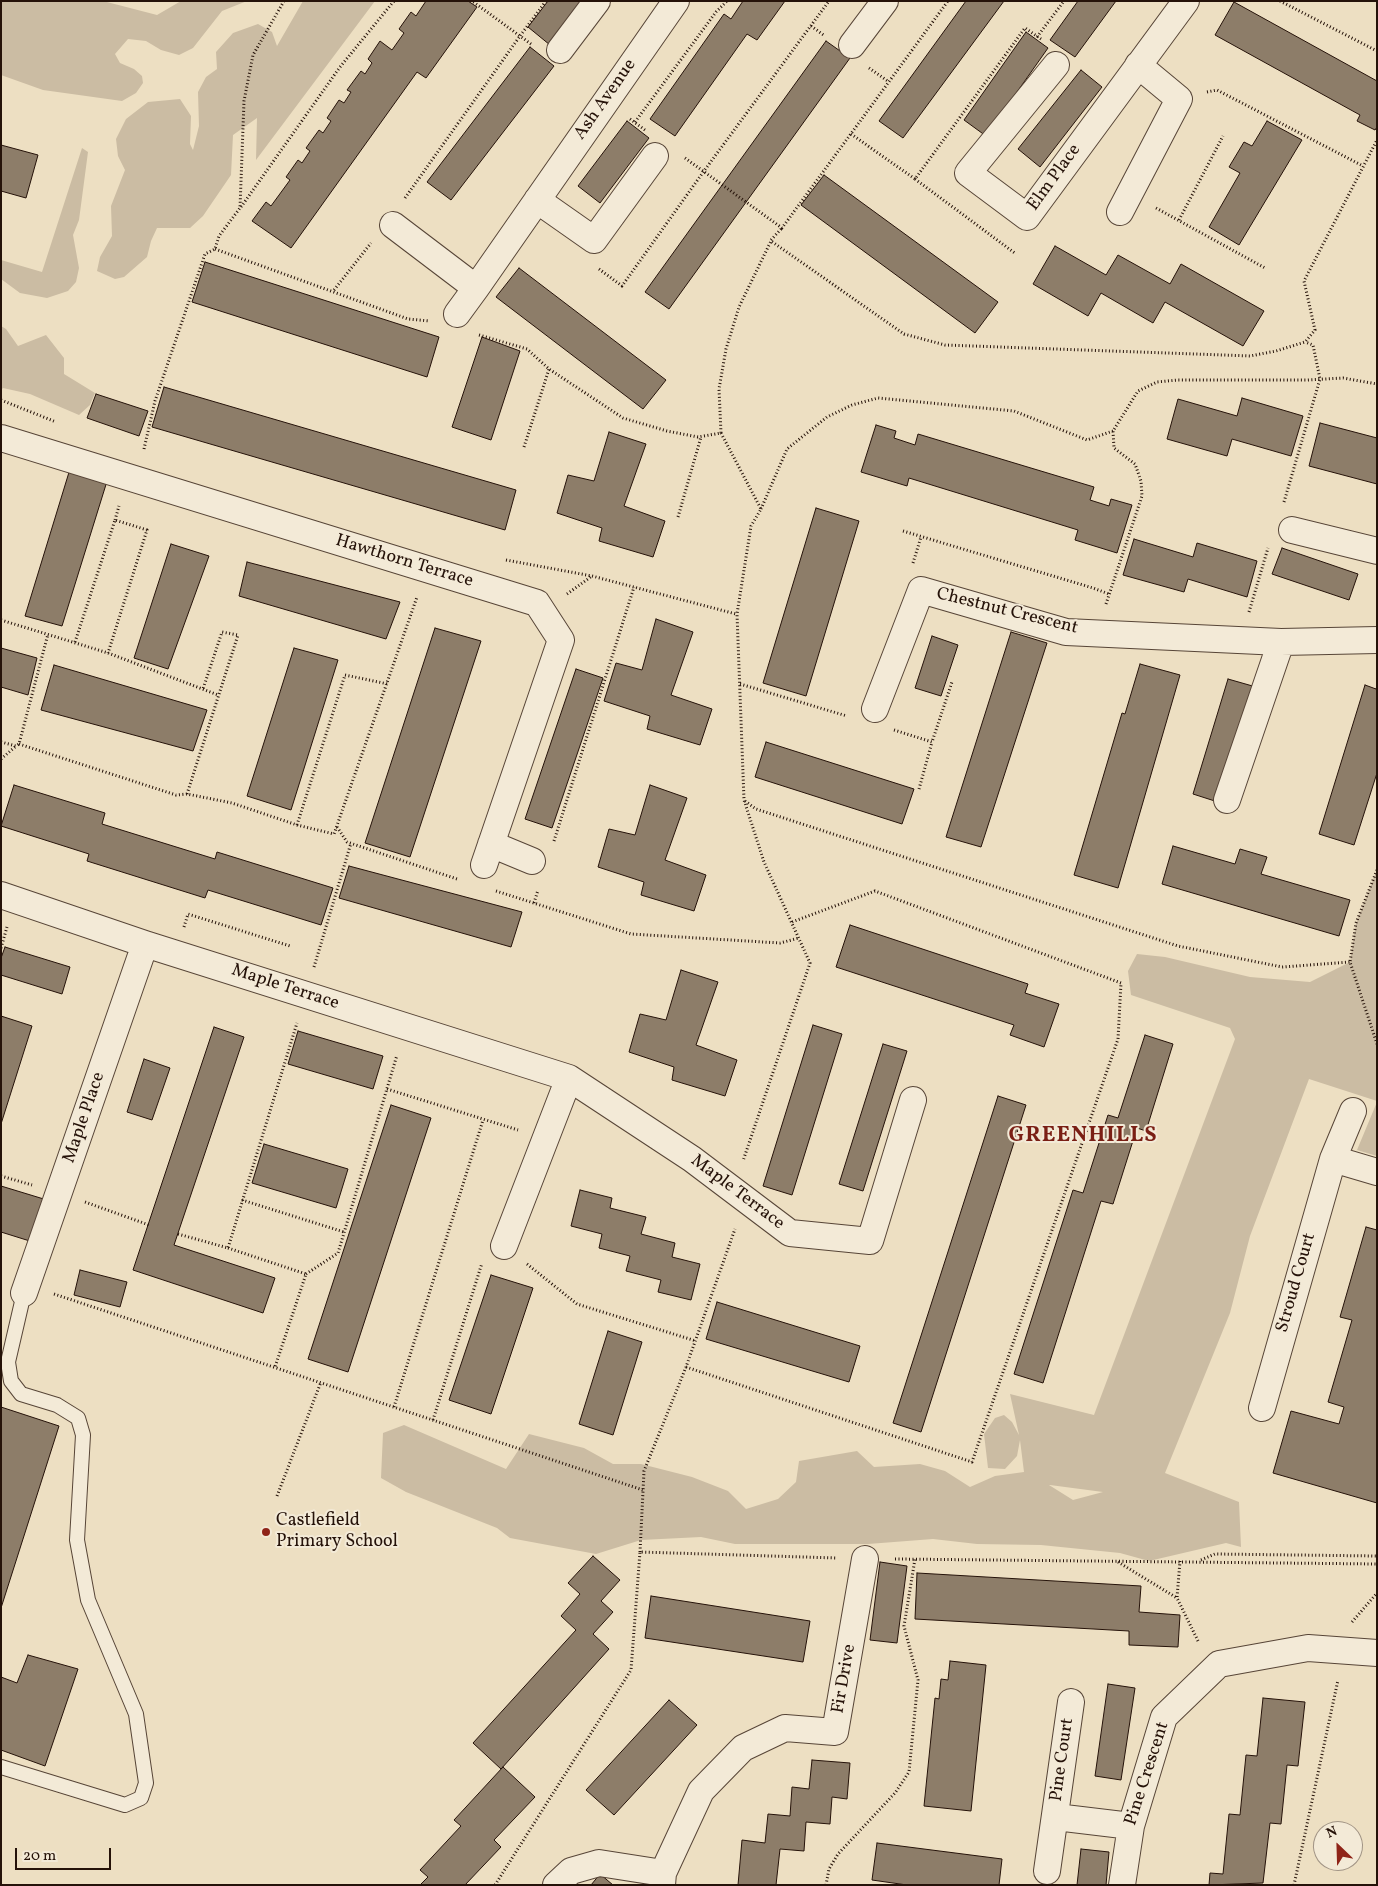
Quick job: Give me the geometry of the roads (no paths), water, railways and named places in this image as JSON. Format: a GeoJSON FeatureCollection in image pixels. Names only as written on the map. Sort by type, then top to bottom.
{"type":"FeatureCollection","features":[{"type":"Feature","properties":{"kind":"street"},"geometry":{"type":"LineString","coordinates":[[560,50],[596,1]]}},
{"type":"Feature","properties":{"kind":"street","name":"Ash Avenue"},"geometry":{"type":"LineString","coordinates":[[448,318],[476,288],[676,1]]}},
{"type":"Feature","properties":{"kind":"street"},"geometry":{"type":"LineString","coordinates":[[852,45],[885,1]]}},
{"type":"Feature","properties":{"kind":"street","name":"Elm Place"},"geometry":{"type":"LineString","coordinates":[[1056,65],[968,173],[1027,217],[1186,1]]}},
{"type":"Feature","properties":{"kind":"street"},"geometry":{"type":"LineString","coordinates":[[1125,202],[1179,99],[1138,65]]}},
{"type":"Feature","properties":{"kind":"street"},"geometry":{"type":"LineString","coordinates":[[537,200],[594,240],[655,156]]}},
{"type":"Feature","properties":{"kind":"street"},"geometry":{"type":"LineString","coordinates":[[390,222],[476,288]]}},
{"type":"Feature","properties":{"kind":"street","name":"Hawthorn Terrace"},"geometry":{"type":"LineString","coordinates":[[1,438],[537,603],[561,640],[488,855],[541,864]]}},
{"type":"Feature","properties":{"kind":"street"},"geometry":{"type":"LineString","coordinates":[[1292,530],[1377,551]]}},
{"type":"Feature","properties":{"kind":"street","name":"Chestnut Crescent"},"geometry":{"type":"LineString","coordinates":[[875,709],[921,590],[1066,632],[1281,642],[1377,640]]}},
{"type":"Feature","properties":{"kind":"street"},"geometry":{"type":"LineString","coordinates":[[1227,800],[1281,642]]}},
{"type":"Feature","properties":{"kind":"street","name":"Maple Terrace"},"geometry":{"type":"LineString","coordinates":[[1,895],[176,954],[569,1078],[692,1158],[790,1233],[870,1241],[913,1100]]}},
{"type":"Feature","properties":{"kind":"street","name":"Maple Place"},"geometry":{"type":"LineString","coordinates":[[25,1289],[145,944]]}},
{"type":"Feature","properties":{"kind":"street"},"geometry":{"type":"LineString","coordinates":[[504,1246],[569,1078]]}},
{"type":"Feature","properties":{"kind":"street","name":"Stroud Court"},"geometry":{"type":"LineString","coordinates":[[1262,1408],[1333,1159],[1353,1111]]}},
{"type":"Feature","properties":{"kind":"street"},"geometry":{"type":"LineString","coordinates":[[1333,1159],[1377,1172]]}},
{"type":"Feature","properties":{"kind":"street","name":"Fir Drive"},"geometry":{"type":"LineString","coordinates":[[556,1885],[571,1871],[599,1864],[662,1879],[701,1791],[743,1748],[785,1728],[835,1732],[865,1559]]}},
{"type":"Feature","properties":{"kind":"street","name":"Pine Crescent"},"geometry":{"type":"LineString","coordinates":[[1122,1885],[1130,1826],[1164,1717],[1219,1664],[1308,1648],[1377,1653]]}},
{"type":"Feature","properties":{"kind":"street","name":"Pine Court"},"geometry":{"type":"LineString","coordinates":[[1047,1871],[1071,1702]]}},
{"type":"Feature","properties":{"kind":"street","name":"Pine Court"},"geometry":{"type":"LineString","coordinates":[[1056,1818],[1130,1826]]}},
{"type":"Feature","properties":{"kind":"lane"},"geometry":{"type":"LineString","coordinates":[[1,1767],[125,1805],[140,1798],[146,1783],[136,1714],[88,1600],[77,1540],[83,1435],[78,1418],[57,1405],[21,1394],[11,1381],[8,1362],[25,1289]]}},
{"type":"Feature","properties":{"kind":"place","name":"Castlefield Primary School"},"geometry":{"type":"Point","coordinates":[266,1532]}},
{"type":"Feature","properties":{"kind":"district","name":"GREENHILLS"},"geometry":{"type":"Point","coordinates":[1083,1137]}}]}
